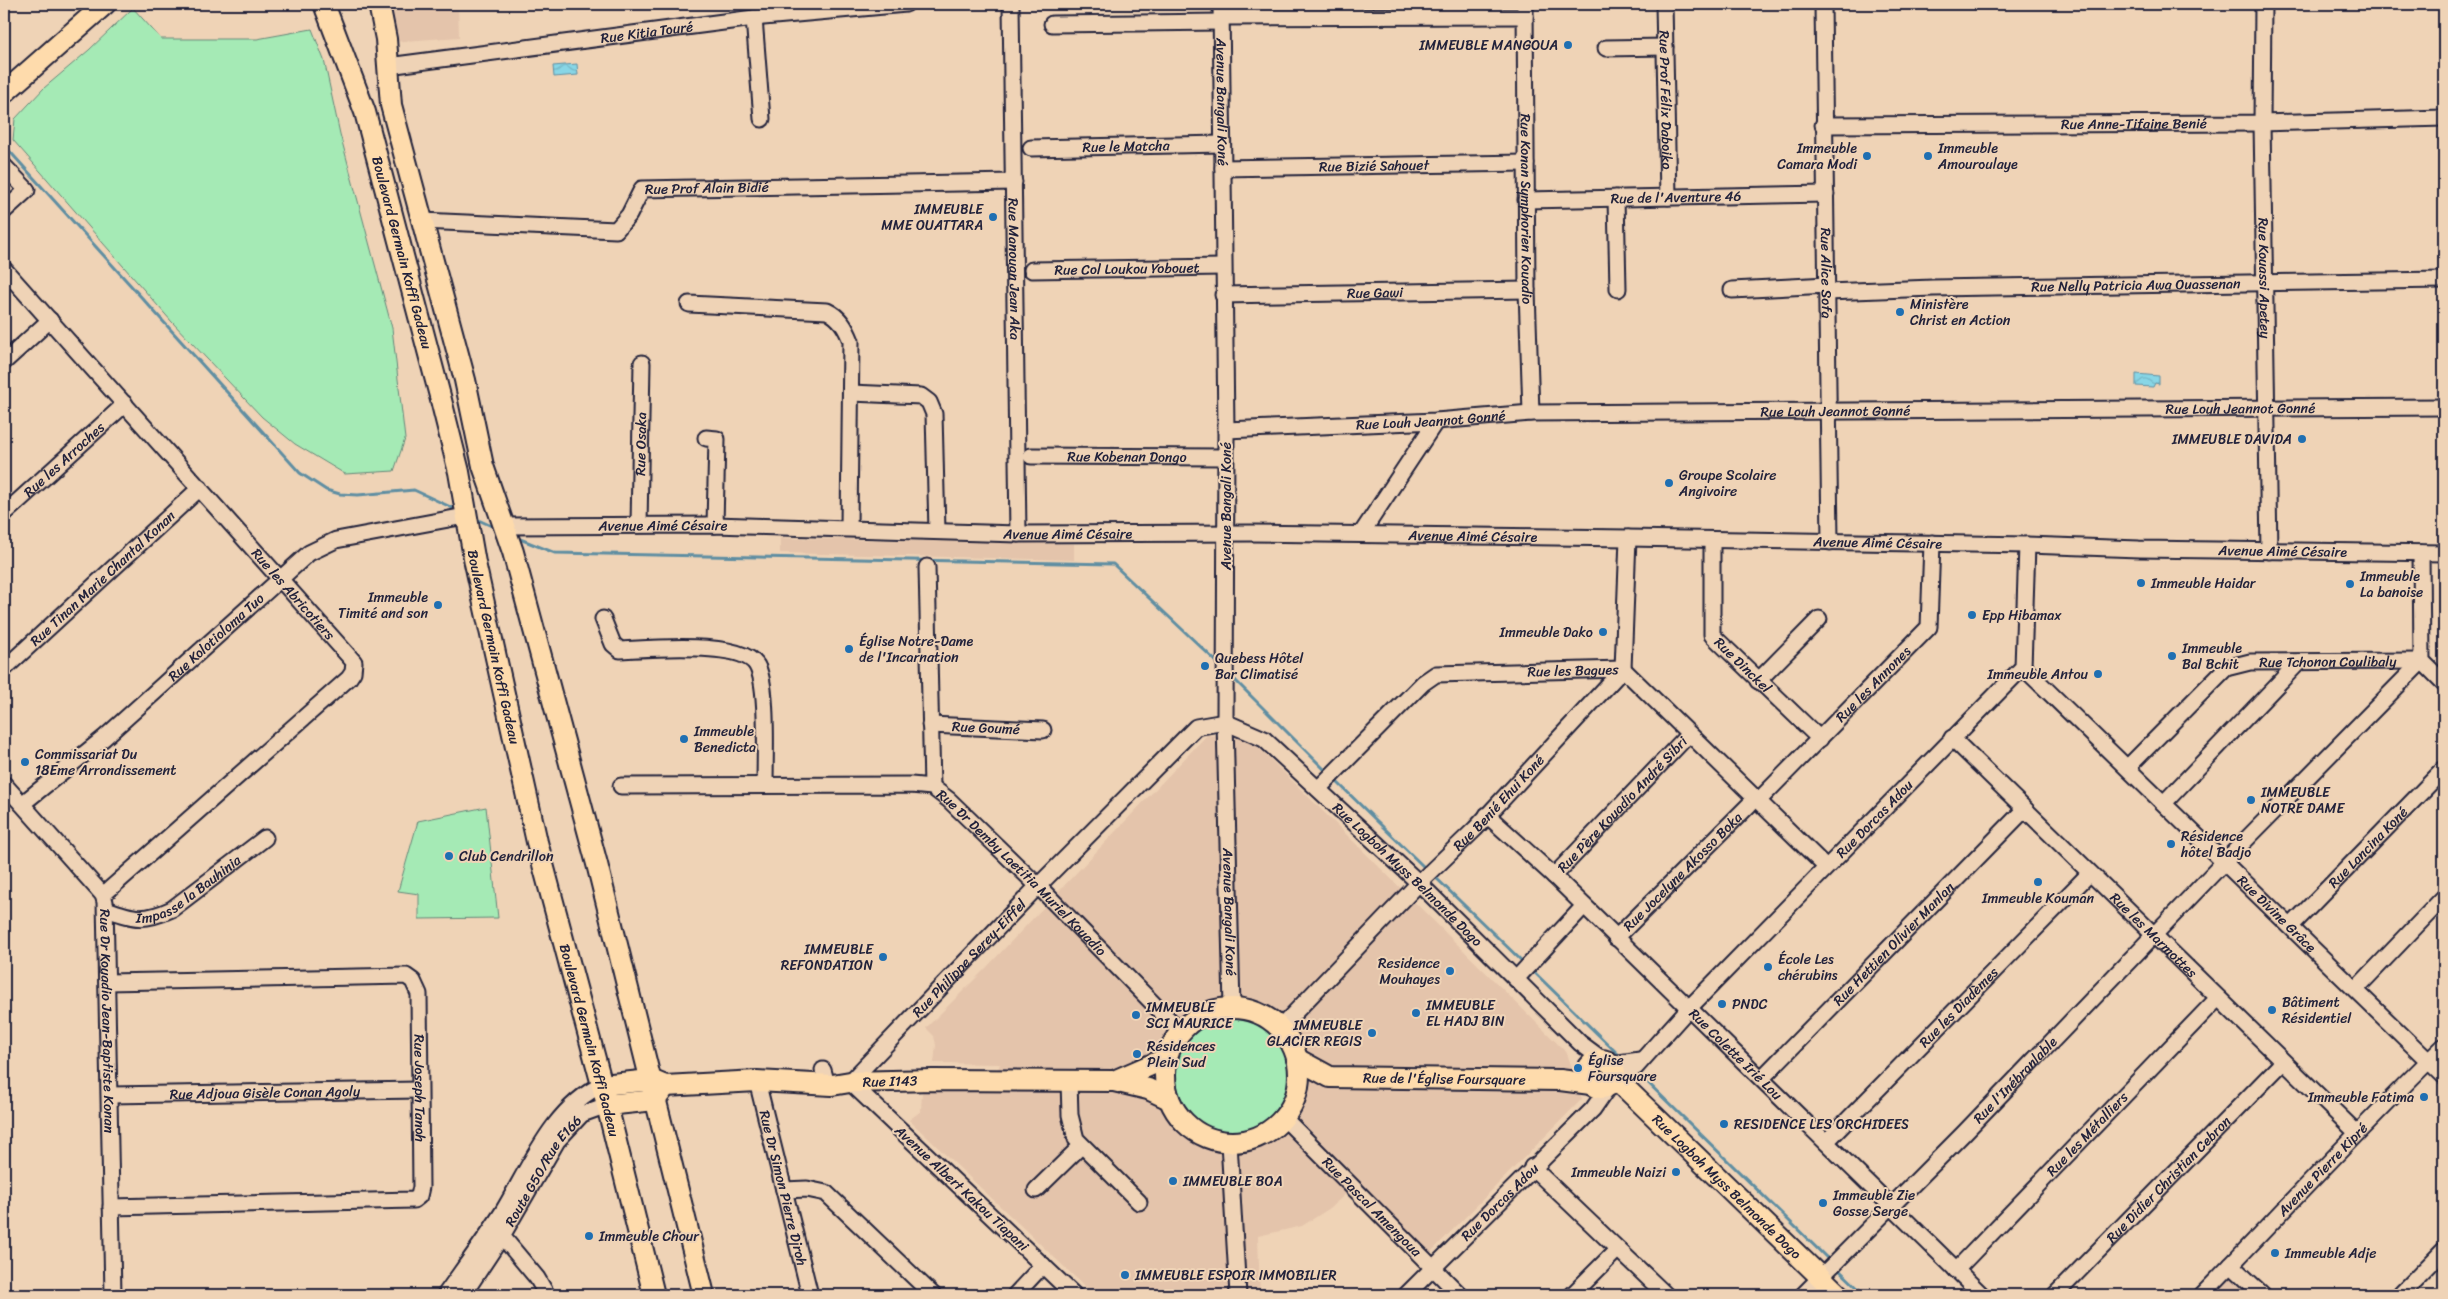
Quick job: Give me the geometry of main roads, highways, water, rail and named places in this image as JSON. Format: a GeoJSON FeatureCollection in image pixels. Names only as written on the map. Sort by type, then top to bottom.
{"type":"FeatureCollection","features":[{"type":"Feature","properties":{"kind":"main road"},"geometry":{"type":"LineString","coordinates":[[4,93],[104,4]]}},
{"type":"Feature","properties":{"kind":"main road","name":"Boulevard Germain Koffi Gadeau"},"geometry":{"type":"LineString","coordinates":[[324,4],[365,112],[459,472],[465,516],[594,1090],[607,1105],[654,1295]]}},
{"type":"Feature","properties":{"kind":"main road","name":"Boulevard Germain Koffi Gadeau"},"geometry":{"type":"LineString","coordinates":[[379,4],[386,39],[391,105],[465,380],[483,466],[502,526],[513,552],[541,651],[657,1089],[704,1295]]}},
{"type":"Feature","properties":{"kind":"main road"},"geometry":{"type":"LineString","coordinates":[[1232,1008],[1262,1015],[1280,1028],[1291,1042],[1297,1059],[1299,1078],[1295,1098],[1284,1118],[1263,1134],[1250,1140],[1230,1143],[1210,1139],[1193,1130],[1179,1116],[1169,1099],[1165,1076],[1167,1058],[1181,1032],[1202,1015],[1215,1010],[1232,1008]]}},
{"type":"Feature","properties":{"kind":"main road","name":"Rue I143"},"geometry":{"type":"LineString","coordinates":[[1114,1081],[1167,1058]]}},
{"type":"Feature","properties":{"kind":"main road","name":"Rue de l'Église Foursquare"},"geometry":{"type":"LineString","coordinates":[[1297,1059],[1330,1078],[1560,1080],[1613,1070]]}},
{"type":"Feature","properties":{"kind":"main road","name":"Rue Logboh Myss Belmonde Dogo"},"geometry":{"type":"LineString","coordinates":[[1613,1070],[1838,1295]]}},
{"type":"Feature","properties":{"kind":"main road","name":"Rue I143"},"geometry":{"type":"LineString","coordinates":[[657,1089],[825,1077],[850,1082],[933,1080],[1114,1081],[1148,1090],[1169,1099]]}},
{"type":"Feature","properties":{"kind":"main road"},"geometry":{"type":"LineString","coordinates":[[1295,1098],[1330,1078]]}},
{"type":"Feature","properties":{"kind":"main road"},"geometry":{"type":"LineString","coordinates":[[594,1090],[657,1089]]}},
{"type":"Feature","properties":{"kind":"main road","name":"Route G50/Rue E166"},"geometry":{"type":"LineString","coordinates":[[607,1105],[657,1089]]}},
{"type":"Feature","properties":{"kind":"water"},"geometry":{"type":"Polygon","coordinates":[[[577,64],[578,75],[554,77],[553,66],[577,64]]]}},
{"type":"Feature","properties":{"kind":"water"},"geometry":{"type":"Polygon","coordinates":[[[2136,374],[2159,376],[2159,384],[2155,383],[2153,387],[2136,386],[2136,374]]]}},
{"type":"Feature","properties":{"kind":"waterway"},"geometry":{"type":"LineString","coordinates":[[4,145],[300,473],[326,490],[340,494],[358,495],[414,490],[457,510]]}},
{"type":"Feature","properties":{"kind":"waterway"},"geometry":{"type":"LineString","coordinates":[[474,518],[496,528]]}},
{"type":"Feature","properties":{"kind":"waterway"},"geometry":{"type":"LineString","coordinates":[[515,537],[555,553],[1113,564],[1220,665]]}},
{"type":"Feature","properties":{"kind":"waterway"},"geometry":{"type":"LineString","coordinates":[[1230,675],[1328,773]]}},
{"type":"Feature","properties":{"kind":"waterway"},"geometry":{"type":"LineString","coordinates":[[1334,779],[1426,869]]}},
{"type":"Feature","properties":{"kind":"waterway"},"geometry":{"type":"LineString","coordinates":[[1433,875],[1525,964]]}},
{"type":"Feature","properties":{"kind":"waterway"},"geometry":{"type":"LineString","coordinates":[[1532,970],[1622,1058]]}},
{"type":"Feature","properties":{"kind":"waterway"},"geometry":{"type":"LineString","coordinates":[[1636,1071],[1830,1261]]}},
{"type":"Feature","properties":{"kind":"waterway"},"geometry":{"type":"LineString","coordinates":[[1836,1267],[1865,1295]]}},
{"type":"Feature","properties":{"kind":"place","name":"IMMEUBLE MANGOUA"},"geometry":{"type":"Point","coordinates":[1568,45]}},
{"type":"Feature","properties":{"kind":"place","name":"Immeuble Camara Modi"},"geometry":{"type":"Point","coordinates":[1867,156]}},
{"type":"Feature","properties":{"kind":"place","name":"Immeuble Amouroulaye"},"geometry":{"type":"Point","coordinates":[1928,156]}},
{"type":"Feature","properties":{"kind":"place","name":"IMMEUBLE MME OUATTARA"},"geometry":{"type":"Point","coordinates":[993,217]}},
{"type":"Feature","properties":{"kind":"place","name":"Ministère Christ en Action"},"geometry":{"type":"Point","coordinates":[1900,312]}},
{"type":"Feature","properties":{"kind":"place","name":"IMMEUBLE DAVIDA"},"geometry":{"type":"Point","coordinates":[2302,439]}},
{"type":"Feature","properties":{"kind":"place","name":"Groupe Scolaire Angivoire"},"geometry":{"type":"Point","coordinates":[1669,483]}},
{"type":"Feature","properties":{"kind":"place","name":"Immeuble Haidar"},"geometry":{"type":"Point","coordinates":[2141,583]}},
{"type":"Feature","properties":{"kind":"place","name":"Immeuble La banoise"},"geometry":{"type":"Point","coordinates":[2350,584]}},
{"type":"Feature","properties":{"kind":"place","name":"Immeuble Timité and son"},"geometry":{"type":"Point","coordinates":[438,605]}},
{"type":"Feature","properties":{"kind":"place","name":"Epp Hibamax"},"geometry":{"type":"Point","coordinates":[1972,615]}},
{"type":"Feature","properties":{"kind":"place","name":"Immeuble Dako"},"geometry":{"type":"Point","coordinates":[1603,632]}},
{"type":"Feature","properties":{"kind":"place","name":"Église Notre-Dame de l'Incarnation"},"geometry":{"type":"Point","coordinates":[849,649]}},
{"type":"Feature","properties":{"kind":"place","name":"Immeuble Bal Bchit"},"geometry":{"type":"Point","coordinates":[2172,656]}},
{"type":"Feature","properties":{"kind":"place","name":"Quebess Hôtel Bar Climatisé"},"geometry":{"type":"Point","coordinates":[1205,666]}},
{"type":"Feature","properties":{"kind":"place","name":"Immeuble Antou"},"geometry":{"type":"Point","coordinates":[2098,674]}},
{"type":"Feature","properties":{"kind":"place","name":"Immeuble Benedicta"},"geometry":{"type":"Point","coordinates":[684,739]}},
{"type":"Feature","properties":{"kind":"place","name":"Commissariat Du 18Eme Arrondissement"},"geometry":{"type":"Point","coordinates":[25,762]}},
{"type":"Feature","properties":{"kind":"place","name":"IMMEUBLE NOTRE DAME"},"geometry":{"type":"Point","coordinates":[2251,800]}},
{"type":"Feature","properties":{"kind":"place","name":"Résidence hôtel Badjo"},"geometry":{"type":"Point","coordinates":[2171,844]}},
{"type":"Feature","properties":{"kind":"place","name":"Club Cendrillon"},"geometry":{"type":"Point","coordinates":[449,856]}},
{"type":"Feature","properties":{"kind":"place","name":"Immeuble Kouman"},"geometry":{"type":"Point","coordinates":[2038,882]}},
{"type":"Feature","properties":{"kind":"place","name":"IMMEUBLE REFONDATION"},"geometry":{"type":"Point","coordinates":[883,957]}},
{"type":"Feature","properties":{"kind":"place","name":"École Les chérubins"},"geometry":{"type":"Point","coordinates":[1768,967]}},
{"type":"Feature","properties":{"kind":"place","name":"Residence Mouhayes"},"geometry":{"type":"Point","coordinates":[1450,971]}},
{"type":"Feature","properties":{"kind":"place","name":"PNDC"},"geometry":{"type":"Point","coordinates":[1722,1004]}},
{"type":"Feature","properties":{"kind":"place","name":"Bâtiment Résidentiel"},"geometry":{"type":"Point","coordinates":[2272,1010]}},
{"type":"Feature","properties":{"kind":"place","name":"IMMEUBLE EL HADJ BIN"},"geometry":{"type":"Point","coordinates":[1416,1013]}},
{"type":"Feature","properties":{"kind":"place","name":"IMMEUBLE SCI MAURICE"},"geometry":{"type":"Point","coordinates":[1136,1015]}},
{"type":"Feature","properties":{"kind":"place","name":"IMMEUBLE GLACIER REGIS"},"geometry":{"type":"Point","coordinates":[1372,1033]}},
{"type":"Feature","properties":{"kind":"place","name":"Résidences Plein Sud"},"geometry":{"type":"Point","coordinates":[1137,1054]}},
{"type":"Feature","properties":{"kind":"place","name":"Église Foursquare"},"geometry":{"type":"Point","coordinates":[1578,1068]}},
{"type":"Feature","properties":{"kind":"place","name":"Immeuble Fatima"},"geometry":{"type":"Point","coordinates":[2424,1097]}},
{"type":"Feature","properties":{"kind":"place","name":"RESIDENCE LES ORCHIDEES"},"geometry":{"type":"Point","coordinates":[1724,1124]}},
{"type":"Feature","properties":{"kind":"place","name":"Immeuble Naizi"},"geometry":{"type":"Point","coordinates":[1676,1172]}},
{"type":"Feature","properties":{"kind":"place","name":"IMMEUBLE BOA"},"geometry":{"type":"Point","coordinates":[1173,1181]}},
{"type":"Feature","properties":{"kind":"place","name":"Immeuble Zie Gosse Serge"},"geometry":{"type":"Point","coordinates":[1823,1203]}},
{"type":"Feature","properties":{"kind":"place","name":"Immeuble Chour"},"geometry":{"type":"Point","coordinates":[589,1236]}},
{"type":"Feature","properties":{"kind":"place","name":"Immeuble Adje"},"geometry":{"type":"Point","coordinates":[2275,1253]}},
{"type":"Feature","properties":{"kind":"place","name":"IMMEUBLE ESPOIR IMMOBILIER"},"geometry":{"type":"Point","coordinates":[1125,1275]}}]}
